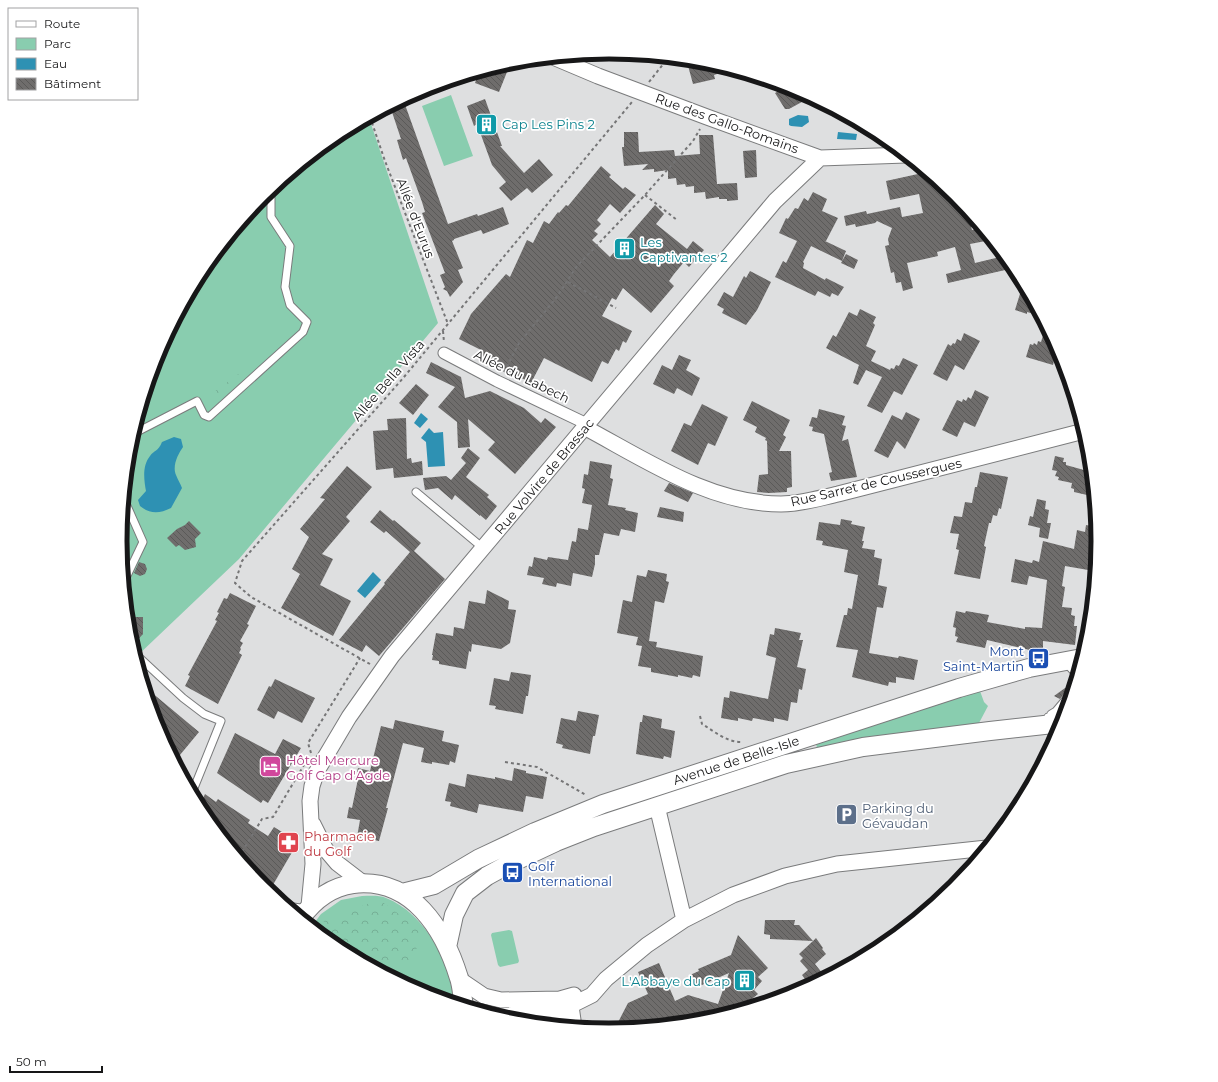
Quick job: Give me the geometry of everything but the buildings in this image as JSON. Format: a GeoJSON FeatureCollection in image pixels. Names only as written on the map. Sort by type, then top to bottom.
{"type":"FeatureCollection","features":[{"type":"Feature","properties":{"kind":"street","name":"Rue des Gallo-Romains"},"geometry":{"type":"LineString","coordinates":[[562,61],[820,158],[897,155]]}},
{"type":"Feature","properties":{"kind":"street","name":"Rue Volvire de Brassac"},"geometry":{"type":"LineString","coordinates":[[306,911],[313,864],[310,801],[312,786],[317,771],[349,717],[381,672],[483,548],[775,201],[820,158]]}},
{"type":"Feature","properties":{"kind":"street","name":"Allée du Labech"},"geometry":{"type":"LineString","coordinates":[[444,353],[586,426]]}},
{"type":"Feature","properties":{"kind":"street","name":"Rue Sarret de Coussergues"},"geometry":{"type":"LineString","coordinates":[[586,426],[680,478],[719,495],[750,502],[781,504],[838,494],[1079,432]]}},
{"type":"Feature","properties":{"kind":"street","name":"Avenue de Belle-Isle"},"geometry":{"type":"LineString","coordinates":[[402,893],[434,885],[478,859],[535,832],[603,804],[959,688],[1030,668],[1077,659]]}},
{"type":"Feature","properties":{"kind":"street","name":"Avenue de Belle-Isle"},"geometry":{"type":"LineString","coordinates":[[447,947],[454,915],[462,899],[465,894],[487,876],[556,842],[594,827],[786,764],[863,747],[990,731],[1057,717]]}},
{"type":"Feature","properties":{"kind":"street"},"geometry":{"type":"LineString","coordinates":[[657,806],[684,920]]}},
{"type":"Feature","properties":{"kind":"street","name":"Rue Volvire de Brassac"},"geometry":{"type":"LineString","coordinates":[[311,819],[326,850],[338,863],[363,883]]}},
{"type":"Feature","properties":{"kind":"street"},"geometry":{"type":"LineString","coordinates":[[516,1014],[553,1010],[571,1006],[592,995],[606,980],[647,945],[684,920],[732,895],[785,876],[837,864],[979,849]]}},
{"type":"Feature","properties":{"kind":"street"},"geometry":{"type":"LineString","coordinates":[[306,911],[325,893],[343,886],[363,883],[383,885],[402,893],[421,908],[435,926],[447,947],[459,980],[463,1000]]}},
{"type":"Feature","properties":{"kind":"street"},"geometry":{"type":"LineString","coordinates":[[459,980],[484,996],[501,1000],[560,999],[578,994],[606,980]]}},
{"type":"Feature","properties":{"kind":"street"},"geometry":{"type":"LineString","coordinates":[[571,1006],[573,1022]]}},
{"type":"Feature","properties":{"kind":"street"},"geometry":{"type":"LineString","coordinates":[[553,1010],[559,1020]]}},
{"type":"Feature","properties":{"kind":"lane"},"geometry":{"type":"LineString","coordinates":[[140,431],[197,401],[204,415],[209,417],[303,332],[307,322],[290,305],[285,287],[290,246],[271,217],[270,198]]}},
{"type":"Feature","properties":{"kind":"lane"},"geometry":{"type":"LineString","coordinates":[[416,492],[483,548]]}},
{"type":"Feature","properties":{"kind":"lane"},"geometry":{"type":"LineString","coordinates":[[128,508],[143,542],[128,573]]}},
{"type":"Feature","properties":{"kind":"lane"},"geometry":{"type":"LineString","coordinates":[[142,659],[183,698],[204,714],[221,721],[195,786]]}},
{"type":"Feature","properties":{"kind":"lane"},"geometry":{"type":"LineString","coordinates":[[1064,661],[1073,671]]}},
{"type":"Feature","properties":{"kind":"lane"},"geometry":{"type":"LineString","coordinates":[[1044,718],[1056,711],[1062,704]]}},
{"type":"Feature","properties":{"kind":"lane"},"geometry":{"type":"LineString","coordinates":[[990,731],[1044,718],[1057,717]]}},
{"type":"Feature","properties":{"kind":"path","name":"Allée Bella Vista"},"geometry":{"type":"LineString","coordinates":[[381,672],[360,658],[251,597],[235,583],[242,561],[399,383],[665,62]]}},
{"type":"Feature","properties":{"kind":"path"},"geometry":{"type":"LineString","coordinates":[[498,381],[519,343],[568,282],[582,261],[645,195],[693,141],[707,117]]}},
{"type":"Feature","properties":{"kind":"path","name":"Allée d'Eurus"},"geometry":{"type":"LineString","coordinates":[[372,122],[385,161],[448,324]]}},
{"type":"Feature","properties":{"kind":"path"},"geometry":{"type":"LineString","coordinates":[[645,195],[677,220]]}},
{"type":"Feature","properties":{"kind":"path"},"geometry":{"type":"LineString","coordinates":[[568,282],[616,308]]}},
{"type":"Feature","properties":{"kind":"path"},"geometry":{"type":"LineString","coordinates":[[242,852],[262,819],[273,817],[312,752],[308,743],[360,658]]}},
{"type":"Feature","properties":{"kind":"path"},"geometry":{"type":"LineString","coordinates":[[700,716],[702,724],[723,737],[735,742],[745,742],[753,755]]}},
{"type":"Feature","properties":{"kind":"path"},"geometry":{"type":"LineString","coordinates":[[505,762],[537,767],[603,804]]}},
{"type":"Feature","properties":{"kind":"green space"},"geometry":{"type":"Polygon","coordinates":[[[451,95],[473,156],[444,166],[422,106],[451,95]]]}},
{"type":"Feature","properties":{"kind":"green space"},"geometry":{"type":"Polygon","coordinates":[[[371,123],[438,323],[239,559],[140,653],[131,604],[128,573],[128,509],[136,447],[143,416],[164,357],[177,328],[208,273],[247,223],[268,200],[291,179],[341,140],[371,123]]]}},
{"type":"Feature","properties":{"kind":"green space"},"geometry":{"type":"Polygon","coordinates":[[[241,372],[246,380],[218,405],[214,403],[210,395],[241,372]]]}},
{"type":"Feature","properties":{"kind":"green space"},"geometry":{"type":"Polygon","coordinates":[[[980,691],[984,702],[988,706],[979,723],[957,729],[818,751],[816,744],[980,691]]]}},
{"type":"Feature","properties":{"kind":"green space"},"geometry":{"type":"Polygon","coordinates":[[[362,896],[383,897],[400,905],[413,915],[434,941],[447,972],[453,997],[396,973],[368,958],[341,942],[315,922],[321,914],[341,900],[362,896]]]}},
{"type":"Feature","properties":{"kind":"green space"},"geometry":{"type":"Polygon","coordinates":[[[381,901],[419,929],[415,960],[380,964],[368,958],[360,950],[353,949],[341,942],[322,927],[324,921],[367,904],[381,901]]]}},
{"type":"Feature","properties":{"kind":"green space"},"geometry":{"type":"Polygon","coordinates":[[[509,930],[512,931],[519,961],[518,963],[500,967],[498,965],[491,935],[492,933],[509,930]]]}},
{"type":"Feature","properties":{"kind":"water"},"geometry":{"type":"Polygon","coordinates":[[[798,115],[808,116],[809,122],[802,127],[789,125],[789,119],[798,115]]]}},
{"type":"Feature","properties":{"kind":"water"},"geometry":{"type":"Polygon","coordinates":[[[838,132],[857,134],[856,140],[837,139],[838,132]]]}},
{"type":"Feature","properties":{"kind":"water"},"geometry":{"type":"Polygon","coordinates":[[[421,413],[428,419],[420,428],[414,423],[421,413]]]}},
{"type":"Feature","properties":{"kind":"water"},"geometry":{"type":"Polygon","coordinates":[[[429,428],[434,433],[443,432],[445,466],[428,467],[426,442],[421,438],[429,428]]]}},
{"type":"Feature","properties":{"kind":"water"},"geometry":{"type":"Polygon","coordinates":[[[174,437],[181,439],[183,447],[175,464],[175,472],[182,488],[171,508],[159,512],[147,511],[140,506],[138,500],[146,491],[144,478],[147,460],[159,448],[162,442],[174,437]]]}},
{"type":"Feature","properties":{"kind":"water"},"geometry":{"type":"Polygon","coordinates":[[[373,572],[381,580],[365,598],[357,591],[373,572]]]}},
{"type":"Feature","properties":{"kind":"place","name":"Cap Les Pins 2"},"geometry":{"type":"Point","coordinates":[487,124]}},
{"type":"Feature","properties":{"kind":"place","name":"Les Captivantes 2"},"geometry":{"type":"Point","coordinates":[624,249]}},
{"type":"Feature","properties":{"kind":"place","name":"Mont Saint-Martin"},"geometry":{"type":"Point","coordinates":[1039,658]}},
{"type":"Feature","properties":{"kind":"place","name":"Hôtel Mercure Golf Cap d'Agde"},"geometry":{"type":"Point","coordinates":[270,767]}},
{"type":"Feature","properties":{"kind":"place","name":"Parking du Gévaudan"},"geometry":{"type":"Point","coordinates":[847,815]}},
{"type":"Feature","properties":{"kind":"place","name":"Pharmacie du Golf"},"geometry":{"type":"Point","coordinates":[289,843]}},
{"type":"Feature","properties":{"kind":"place","name":"Golf International"},"geometry":{"type":"Point","coordinates":[513,873]}},
{"type":"Feature","properties":{"kind":"place","name":"L'Abbaye du Cap"},"geometry":{"type":"Point","coordinates":[745,981]}}]}
